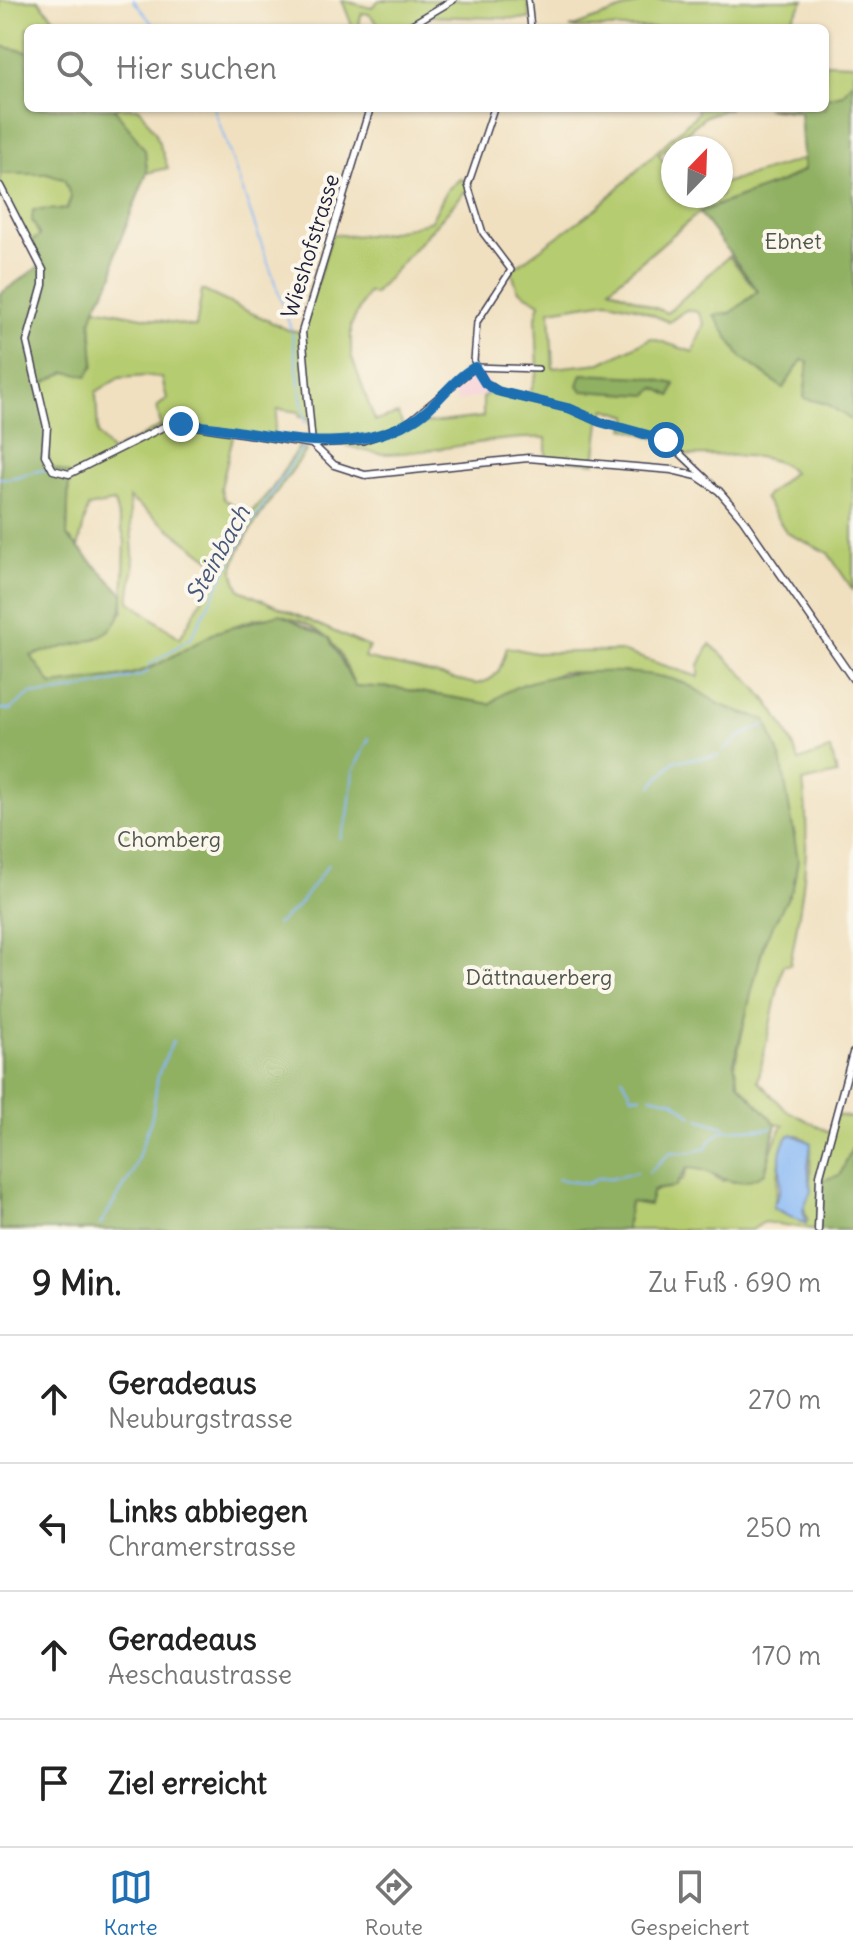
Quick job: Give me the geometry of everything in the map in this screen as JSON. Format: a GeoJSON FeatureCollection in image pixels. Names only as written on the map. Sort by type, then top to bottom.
{"type":"FeatureCollection","features":[{"type":"Feature","properties":{"kind":"street"},"geometry":{"type":"LineString","coordinates":[[413,24],[453,0]]}},
{"type":"Feature","properties":{"kind":"street"},"geometry":{"type":"LineString","coordinates":[[528,0],[531,24]]}},
{"type":"Feature","properties":{"kind":"street","name":"Wieshofstrasse"},"geometry":{"type":"LineString","coordinates":[[312,444],[302,332],[369,112]]}},
{"type":"Feature","properties":{"kind":"street"},"geometry":{"type":"LineString","coordinates":[[493,112],[468,182],[483,233],[509,265],[511,272],[478,320],[475,367],[485,383],[497,391],[571,409],[600,422],[666,440],[714,486],[765,549],[813,625],[853,679]]}},
{"type":"Feature","properties":{"kind":"street"},"geometry":{"type":"LineString","coordinates":[[0,186],[43,270],[43,285],[27,342],[47,427],[45,455],[55,472],[69,474],[167,425],[190,425],[312,444],[363,441],[406,424],[475,367],[538,369]]}},
{"type":"Feature","properties":{"kind":"street"},"geometry":{"type":"LineString","coordinates":[[312,444],[334,465],[365,475],[537,458],[679,471],[714,486]]}},
{"type":"Feature","properties":{"kind":"street"},"geometry":{"type":"LineString","coordinates":[[818,1230],[820,1175],[853,1053]]}},
{"type":"Feature","properties":{"kind":"shaded area"},"geometry":{"type":"Polygon","coordinates":[[[475,367],[494,389],[493,393],[457,402],[450,388],[475,367]]]}},
{"type":"Feature","properties":{"kind":"green space"},"geometry":{"type":"Polygon","coordinates":[[[0,0],[38,0],[59,24],[24,24],[24,51],[0,46],[0,0]]]}},
{"type":"Feature","properties":{"kind":"green space"},"geometry":{"type":"Polygon","coordinates":[[[342,0],[371,8],[379,0],[528,0],[530,19],[425,16],[412,24],[378,24],[369,14],[362,13],[360,24],[351,24],[342,0]]]}},
{"type":"Feature","properties":{"kind":"green space"},"geometry":{"type":"Polygon","coordinates":[[[648,0],[804,0],[789,24],[581,24],[648,0]]]}},
{"type":"Feature","properties":{"kind":"green space"},"geometry":{"type":"Polygon","coordinates":[[[0,46],[24,51],[24,112],[117,112],[145,150],[147,173],[116,251],[113,276],[95,308],[91,322],[94,365],[87,376],[66,372],[38,386],[47,427],[45,451],[50,467],[69,474],[67,536],[123,594],[121,612],[115,624],[105,633],[92,640],[31,656],[52,685],[126,676],[153,667],[216,632],[280,614],[329,638],[355,686],[396,688],[490,704],[507,692],[554,676],[636,673],[681,682],[724,706],[766,720],[782,763],[798,860],[793,888],[764,942],[734,1063],[738,1083],[776,1124],[765,1173],[732,1182],[699,1169],[687,1168],[675,1187],[653,1190],[649,1205],[630,1202],[626,1230],[0,1230],[0,294],[41,265],[30,242],[40,236],[32,220],[33,210],[67,209],[71,197],[64,179],[47,174],[0,174],[0,46]]]}},
{"type":"Feature","properties":{"kind":"green space"},"geometry":{"type":"Polygon","coordinates":[[[829,63],[853,64],[853,80],[843,94],[829,97],[829,63]]]}},
{"type":"Feature","properties":{"kind":"green space","name":"Ebnet"},"geometry":{"type":"Polygon","coordinates":[[[853,80],[853,421],[827,404],[804,398],[808,362],[802,360],[783,388],[740,356],[714,315],[731,313],[758,291],[699,212],[710,208],[733,208],[733,200],[784,181],[804,170],[800,112],[829,112],[829,97],[843,94],[853,80]]]}},
{"type":"Feature","properties":{"kind":"green space"},"geometry":{"type":"Polygon","coordinates":[[[117,112],[142,112],[155,132],[168,168],[147,173],[145,150],[117,112]]]}},
{"type":"Feature","properties":{"kind":"green space"},"geometry":{"type":"Polygon","coordinates":[[[698,112],[718,112],[706,116],[682,136],[674,136],[698,112]]]}},
{"type":"Feature","properties":{"kind":"green space"},"geometry":{"type":"Polygon","coordinates":[[[661,148],[661,208],[709,208],[701,211],[610,288],[667,313],[729,256],[758,292],[732,312],[715,316],[740,356],[783,388],[802,359],[808,362],[804,398],[827,404],[853,421],[853,590],[828,553],[787,533],[764,498],[793,472],[784,465],[757,457],[683,455],[671,443],[625,428],[629,416],[606,409],[600,422],[595,463],[546,458],[546,438],[384,454],[337,443],[312,444],[309,418],[300,417],[299,412],[278,409],[273,438],[234,432],[221,488],[224,499],[249,515],[271,490],[299,447],[306,451],[246,538],[234,565],[234,575],[240,590],[369,647],[364,658],[476,684],[498,672],[507,647],[535,653],[621,651],[699,677],[699,665],[710,644],[763,696],[784,727],[799,761],[831,749],[837,774],[803,782],[806,852],[802,896],[790,965],[783,965],[758,1081],[786,1110],[831,1133],[836,1115],[853,1118],[853,1146],[818,1230],[764,1222],[752,1230],[626,1230],[630,1201],[683,1180],[687,1168],[701,1168],[722,1181],[765,1173],[775,1141],[784,1126],[776,1124],[740,1085],[734,1070],[753,984],[795,835],[766,720],[721,705],[681,682],[625,673],[562,672],[490,704],[396,688],[355,686],[335,647],[314,628],[292,618],[269,617],[246,622],[154,666],[104,679],[52,685],[30,655],[98,638],[123,611],[125,541],[114,502],[88,507],[78,548],[67,536],[69,475],[50,467],[37,386],[66,372],[94,365],[91,322],[95,308],[196,327],[202,290],[288,330],[302,332],[332,234],[382,234],[431,221],[447,190],[460,179],[468,182],[469,187],[374,294],[368,292],[351,325],[351,355],[375,421],[398,414],[403,426],[483,417],[483,397],[494,389],[528,399],[538,369],[536,317],[540,303],[518,290],[511,270],[598,207],[661,148]],[[608,301],[550,310],[553,368],[601,363],[651,338],[693,352],[704,323],[698,312],[686,310],[669,322],[635,307],[608,301]],[[119,378],[96,392],[98,434],[111,452],[161,426],[157,407],[167,399],[162,378],[119,378]],[[129,498],[134,566],[129,601],[180,638],[220,567],[129,498]],[[789,1135],[785,1143],[773,1208],[804,1223],[808,1221],[803,1205],[810,1184],[811,1143],[799,1135],[789,1135]]]}},
{"type":"Feature","properties":{"kind":"green space"},"geometry":{"type":"Polygon","coordinates":[[[803,159],[804,170],[779,183],[733,200],[733,180],[803,159]]]}},
{"type":"Feature","properties":{"kind":"green space"},"geometry":{"type":"Polygon","coordinates":[[[0,174],[47,174],[65,180],[71,197],[67,209],[32,220],[40,236],[30,242],[0,186],[0,174]]]}},
{"type":"Feature","properties":{"kind":"green space"},"geometry":{"type":"Polygon","coordinates":[[[582,374],[646,377],[675,384],[671,396],[656,388],[647,395],[582,391],[578,385],[582,374]]]}},
{"type":"Feature","properties":{"kind":"green space"},"geometry":{"type":"Polygon","coordinates":[[[853,1146],[853,1230],[818,1230],[820,1181],[840,1175],[853,1146]]]}},
{"type":"Feature","properties":{"kind":"water"},"geometry":{"type":"Polygon","coordinates":[[[792,1134],[811,1143],[808,1167],[811,1191],[803,1209],[806,1224],[773,1207],[780,1189],[781,1151],[792,1134]]]}},
{"type":"Feature","properties":{"kind":"waterway","name":"Steinbach"},"geometry":{"type":"LineString","coordinates":[[133,0],[153,24]]}},
{"type":"Feature","properties":{"kind":"waterway","name":"Steinbach"},"geometry":{"type":"LineString","coordinates":[[215,112],[291,329]]}},
{"type":"Feature","properties":{"kind":"waterway","name":"Steinbach"},"geometry":{"type":"LineString","coordinates":[[292,333],[305,423]]}},
{"type":"Feature","properties":{"kind":"waterway","name":"Steinbach"},"geometry":{"type":"LineString","coordinates":[[149,665],[191,638],[250,525],[304,446]]}},
{"type":"Feature","properties":{"kind":"waterway"},"geometry":{"type":"LineString","coordinates":[[0,478],[48,470]]}},
{"type":"Feature","properties":{"kind":"waterway","name":"Steinbach"},"geometry":{"type":"LineString","coordinates":[[0,709],[10,710],[31,693],[84,688],[142,675],[148,670]]}},
{"type":"Feature","properties":{"kind":"waterway"},"geometry":{"type":"LineString","coordinates":[[724,751],[739,737],[765,725]]}},
{"type":"Feature","properties":{"kind":"waterway"},"geometry":{"type":"LineString","coordinates":[[340,839],[348,817],[353,772],[369,738]]}},
{"type":"Feature","properties":{"kind":"waterway"},"geometry":{"type":"LineString","coordinates":[[652,786],[674,761],[718,756]]}},
{"type":"Feature","properties":{"kind":"waterway"},"geometry":{"type":"LineString","coordinates":[[276,925],[298,906],[328,865]]}},
{"type":"Feature","properties":{"kind":"waterway"},"geometry":{"type":"LineString","coordinates":[[100,1225],[132,1174],[152,1117],[158,1075],[173,1041]]}},
{"type":"Feature","properties":{"kind":"waterway"},"geometry":{"type":"LineString","coordinates":[[622,1077],[632,1096],[641,1096]]}},
{"type":"Feature","properties":{"kind":"waterway"},"geometry":{"type":"LineString","coordinates":[[651,1096],[674,1101],[692,1116]]}},
{"type":"Feature","properties":{"kind":"waterway"},"geometry":{"type":"LineString","coordinates":[[699,1119],[726,1128]]}},
{"type":"Feature","properties":{"kind":"waterway"},"geometry":{"type":"LineString","coordinates":[[649,1172],[671,1152],[705,1149],[711,1140],[726,1130],[772,1128]]}},
{"type":"Feature","properties":{"kind":"waterway"},"geometry":{"type":"LineString","coordinates":[[558,1179],[587,1184],[598,1178],[610,1179],[638,1172]]}},
{"type":"Feature","properties":{"kind":"route"},"geometry":{"type":"LineString","coordinates":[[181,424],[312,444],[324,440],[363,441],[417,418],[475,367],[485,383],[497,391],[571,409],[600,422],[666,440]]}},
{"type":"Feature","properties":{"kind":"park label","name":"Chomberg"},"geometry":{"type":"Point","coordinates":[169,839]}},
{"type":"Feature","properties":{"kind":"park label","name":"Dättnauerberg"},"geometry":{"type":"Point","coordinates":[539,977]}}]}
